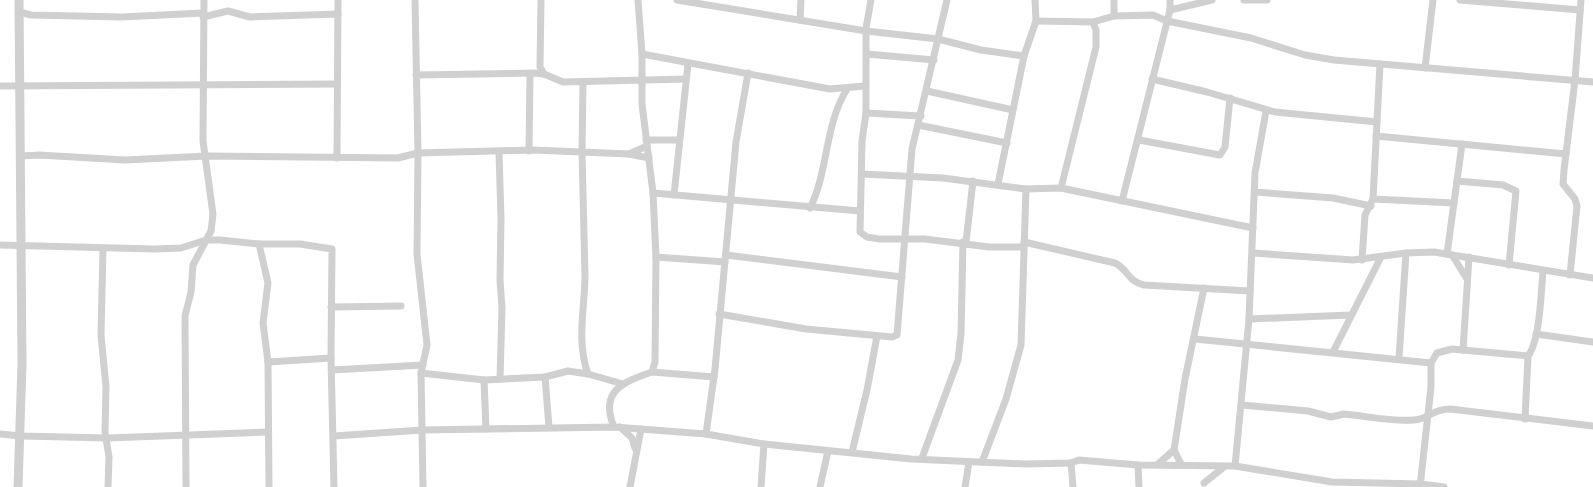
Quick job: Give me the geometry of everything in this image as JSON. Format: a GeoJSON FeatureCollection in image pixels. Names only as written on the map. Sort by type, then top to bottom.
{"type":"FeatureCollection","features":[{"type":"Feature","properties":{"kind":"street"},"geometry":{"type":"LineString","coordinates":[[18,487],[21,436],[22,244],[18,87],[19,0]]}},
{"type":"Feature","properties":{"kind":"street"},"geometry":{"type":"LineString","coordinates":[[186,487],[185,316],[191,292],[193,265],[211,231],[213,214],[207,156],[203,141],[204,0]]}},
{"type":"Feature","properties":{"kind":"street"},"geometry":{"type":"LineString","coordinates":[[337,158],[338,0]]}},
{"type":"Feature","properties":{"kind":"street"},"geometry":{"type":"LineString","coordinates":[[415,0],[418,153],[417,254],[427,345],[421,374],[423,487]]}},
{"type":"Feature","properties":{"kind":"street"},"geometry":{"type":"LineString","coordinates":[[540,0],[540,67],[544,74]]}},
{"type":"Feature","properties":{"kind":"street"},"geometry":{"type":"LineString","coordinates":[[638,0],[642,54],[641,81],[653,193],[656,258],[655,362],[652,372]]}},
{"type":"Feature","properties":{"kind":"street"},"geometry":{"type":"LineString","coordinates":[[677,0],[866,32],[938,39],[981,50],[1024,56]]}},
{"type":"Feature","properties":{"kind":"street"},"geometry":{"type":"LineString","coordinates":[[800,20],[801,0]]}},
{"type":"Feature","properties":{"kind":"street"},"geometry":{"type":"LineString","coordinates":[[871,0],[866,32],[867,54],[864,86],[866,113],[860,211],[860,232],[863,236],[879,239],[964,242],[988,246],[1024,244],[1115,263],[1135,282],[1250,291]]}},
{"type":"Feature","properties":{"kind":"street"},"geometry":{"type":"LineString","coordinates":[[719,314],[806,329],[876,336],[892,337],[896,335],[912,149],[948,0]]}},
{"type":"Feature","properties":{"kind":"street"},"geometry":{"type":"LineString","coordinates":[[998,184],[1024,56],[1036,20],[1034,0]]}},
{"type":"Feature","properties":{"kind":"street"},"geometry":{"type":"LineString","coordinates":[[1114,0],[1114,16]]}},
{"type":"Feature","properties":{"kind":"street"},"geometry":{"type":"LineString","coordinates":[[1122,201],[1170,10],[1170,0]]}},
{"type":"Feature","properties":{"kind":"street"},"geometry":{"type":"LineString","coordinates":[[1170,10],[1212,0]]}},
{"type":"Feature","properties":{"kind":"street"},"geometry":{"type":"LineString","coordinates":[[1244,0],[1267,0]]}},
{"type":"Feature","properties":{"kind":"street"},"geometry":{"type":"LineString","coordinates":[[1426,68],[1433,0]]}},
{"type":"Feature","properties":{"kind":"street"},"geometry":{"type":"LineString","coordinates":[[1460,0],[1580,10]]}},
{"type":"Feature","properties":{"kind":"street"},"geometry":{"type":"LineString","coordinates":[[1570,275],[1577,206],[1575,199],[1564,184],[1581,0]]}},
{"type":"Feature","properties":{"kind":"street"},"geometry":{"type":"LineString","coordinates":[[19,12],[31,15],[122,17],[203,15],[228,11],[250,17],[338,14]]}},
{"type":"Feature","properties":{"kind":"street"},"geometry":{"type":"LineString","coordinates":[[20,24],[31,15]]}},
{"type":"Feature","properties":{"kind":"street"},"geometry":{"type":"LineString","coordinates":[[1036,20],[1093,22],[1114,16],[1153,15],[1167,21],[1251,38],[1305,55],[1380,64],[1593,82]]}},
{"type":"Feature","properties":{"kind":"street"},"geometry":{"type":"LineString","coordinates":[[1061,188],[1096,47],[1096,30],[1093,22]]}},
{"type":"Feature","properties":{"kind":"street"},"geometry":{"type":"LineString","coordinates":[[642,54],[830,89],[848,89],[864,86]]}},
{"type":"Feature","properties":{"kind":"street"},"geometry":{"type":"LineString","coordinates":[[867,54],[934,60]]}},
{"type":"Feature","properties":{"kind":"street"},"geometry":{"type":"LineString","coordinates":[[674,195],[678,140],[688,64]]}},
{"type":"Feature","properties":{"kind":"street"},"geometry":{"type":"LineString","coordinates":[[1362,260],[1365,216],[1372,202],[1380,64]]}},
{"type":"Feature","properties":{"kind":"street"},"geometry":{"type":"LineString","coordinates":[[529,151],[532,74],[540,67]]}},
{"type":"Feature","properties":{"kind":"street"},"geometry":{"type":"LineString","coordinates":[[706,434],[714,378],[736,142],[748,73]]}},
{"type":"Feature","properties":{"kind":"street"},"geometry":{"type":"LineString","coordinates":[[416,75],[544,74],[559,81],[583,82],[686,79]]}},
{"type":"Feature","properties":{"kind":"street"},"geometry":{"type":"LineString","coordinates":[[1152,79],[1230,98],[1266,111],[1377,122]]}},
{"type":"Feature","properties":{"kind":"street"},"geometry":{"type":"LineString","coordinates":[[583,82],[582,152],[586,275],[581,316],[588,374]]}},
{"type":"Feature","properties":{"kind":"street"},"geometry":{"type":"LineString","coordinates":[[0,86],[337,84]]}},
{"type":"Feature","properties":{"kind":"street"},"geometry":{"type":"LineString","coordinates":[[810,208],[818,191],[835,112],[848,89]]}},
{"type":"Feature","properties":{"kind":"street"},"geometry":{"type":"LineString","coordinates":[[927,91],[1013,110]]}},
{"type":"Feature","properties":{"kind":"street"},"geometry":{"type":"LineString","coordinates":[[1138,140],[1220,156],[1225,147],[1230,98]]}},
{"type":"Feature","properties":{"kind":"street"},"geometry":{"type":"LineString","coordinates":[[1235,466],[1249,319],[1258,152],[1266,111]]}},
{"type":"Feature","properties":{"kind":"street"},"geometry":{"type":"LineString","coordinates":[[866,113],[921,116]]}},
{"type":"Feature","properties":{"kind":"street"},"geometry":{"type":"LineString","coordinates":[[918,125],[1007,143]]}},
{"type":"Feature","properties":{"kind":"street"},"geometry":{"type":"LineString","coordinates":[[1376,136],[1566,154]]}},
{"type":"Feature","properties":{"kind":"street"},"geometry":{"type":"LineString","coordinates":[[629,154],[647,143],[678,140]]}},
{"type":"Feature","properties":{"kind":"street"},"geometry":{"type":"LineString","coordinates":[[1462,144],[1449,254],[1468,281]]}},
{"type":"Feature","properties":{"kind":"street"},"geometry":{"type":"LineString","coordinates":[[20,156],[39,155],[124,160],[207,156],[398,158],[418,153],[529,151],[629,154],[649,158]]}},
{"type":"Feature","properties":{"kind":"street"},"geometry":{"type":"LineString","coordinates":[[499,152],[502,220],[500,379]]}},
{"type":"Feature","properties":{"kind":"street"},"geometry":{"type":"LineString","coordinates":[[862,174],[973,181],[1026,189],[1061,188],[1253,228]]}},
{"type":"Feature","properties":{"kind":"street"},"geometry":{"type":"LineString","coordinates":[[922,458],[958,360],[961,334],[964,242],[973,181]]}},
{"type":"Feature","properties":{"kind":"street"},"geometry":{"type":"LineString","coordinates":[[1457,181],[1503,185],[1516,191],[1509,265]]}},
{"type":"Feature","properties":{"kind":"street"},"geometry":{"type":"LineString","coordinates":[[982,462],[1006,399],[1018,357],[1023,317],[1026,189]]}},
{"type":"Feature","properties":{"kind":"street"},"geometry":{"type":"LineString","coordinates":[[1255,192],[1295,197],[1372,202],[1454,203]]}},
{"type":"Feature","properties":{"kind":"street"},"geometry":{"type":"LineString","coordinates":[[653,193],[860,211]]}},
{"type":"Feature","properties":{"kind":"street"},"geometry":{"type":"LineString","coordinates":[[0,245],[22,244],[103,249],[181,248],[206,240],[259,244],[300,244],[332,248],[331,358],[334,487]]}},
{"type":"Feature","properties":{"kind":"street"},"geometry":{"type":"LineString","coordinates":[[259,244],[268,283],[263,324],[268,362],[269,487]]}},
{"type":"Feature","properties":{"kind":"street"},"geometry":{"type":"LineString","coordinates":[[103,249],[101,335],[106,386],[105,424],[108,438],[108,487]]}},
{"type":"Feature","properties":{"kind":"street"},"geometry":{"type":"LineString","coordinates":[[1252,253],[1362,260],[1406,253],[1449,254],[1543,272],[1593,278]]}},
{"type":"Feature","properties":{"kind":"street"},"geometry":{"type":"LineString","coordinates":[[1399,358],[1406,253]]}},
{"type":"Feature","properties":{"kind":"street"},"geometry":{"type":"LineString","coordinates":[[656,258],[726,258],[902,277]]}},
{"type":"Feature","properties":{"kind":"street"},"geometry":{"type":"LineString","coordinates":[[1333,352],[1381,258]]}},
{"type":"Feature","properties":{"kind":"street"},"geometry":{"type":"LineString","coordinates":[[1462,350],[1469,258]]}},
{"type":"Feature","properties":{"kind":"street"},"geometry":{"type":"LineString","coordinates":[[1525,418],[1528,356],[1532,351],[1536,334],[1543,272]]}},
{"type":"Feature","properties":{"kind":"street"},"geometry":{"type":"LineString","coordinates":[[1181,464],[1174,450],[1185,379],[1195,339],[1204,288]]}},
{"type":"Feature","properties":{"kind":"street"},"geometry":{"type":"LineString","coordinates":[[331,307],[401,306]]}},
{"type":"Feature","properties":{"kind":"street"},"geometry":{"type":"LineString","coordinates":[[1249,319],[1351,315]]}},
{"type":"Feature","properties":{"kind":"street"},"geometry":{"type":"LineString","coordinates":[[1536,334],[1593,342]]}},
{"type":"Feature","properties":{"kind":"street"},"geometry":{"type":"LineString","coordinates":[[852,452],[867,390],[876,336]]}},
{"type":"Feature","properties":{"kind":"street"},"geometry":{"type":"LineString","coordinates":[[1195,339],[1399,358],[1431,363]]}},
{"type":"Feature","properties":{"kind":"street"},"geometry":{"type":"LineString","coordinates":[[1420,486],[1429,414],[1431,363],[1434,356],[1440,351],[1462,350],[1528,356]]}},
{"type":"Feature","properties":{"kind":"street"},"geometry":{"type":"LineString","coordinates":[[268,362],[331,358]]}},
{"type":"Feature","properties":{"kind":"street"},"geometry":{"type":"LineString","coordinates":[[655,362],[664,372]]}},
{"type":"Feature","properties":{"kind":"street"},"geometry":{"type":"LineString","coordinates":[[332,370],[423,365]]}},
{"type":"Feature","properties":{"kind":"street"},"geometry":{"type":"LineString","coordinates":[[421,374],[484,380],[545,377],[568,371],[609,378],[623,384]]}},
{"type":"Feature","properties":{"kind":"street"},"geometry":{"type":"LineString","coordinates":[[614,391],[623,384],[652,372],[714,378]]}},
{"type":"Feature","properties":{"kind":"street"},"geometry":{"type":"LineString","coordinates":[[545,377],[549,427]]}},
{"type":"Feature","properties":{"kind":"street"},"geometry":{"type":"LineString","coordinates":[[609,378],[614,391],[610,416],[617,427],[632,438],[636,448]]}},
{"type":"Feature","properties":{"kind":"street"},"geometry":{"type":"LineString","coordinates":[[484,380],[486,429]]}},
{"type":"Feature","properties":{"kind":"street"},"geometry":{"type":"LineString","coordinates":[[1242,405],[1296,409],[1331,417],[1344,414],[1416,420],[1437,409],[1450,409],[1593,426]]}},
{"type":"Feature","properties":{"kind":"street"},"geometry":{"type":"LineString","coordinates":[[334,436],[422,430],[617,427],[706,434],[764,444],[828,451],[969,462],[1071,463],[1079,460],[1138,465],[1235,466],[1306,479],[1360,485],[1444,487]]}},
{"type":"Feature","properties":{"kind":"street"},"geometry":{"type":"LineString","coordinates":[[630,487],[641,429]]}},
{"type":"Feature","properties":{"kind":"street"},"geometry":{"type":"LineString","coordinates":[[0,434],[108,438],[268,432]]}},
{"type":"Feature","properties":{"kind":"street"},"geometry":{"type":"LineString","coordinates":[[761,487],[764,444]]}},
{"type":"Feature","properties":{"kind":"street"},"geometry":{"type":"LineString","coordinates":[[1158,464],[1174,450]]}},
{"type":"Feature","properties":{"kind":"street"},"geometry":{"type":"LineString","coordinates":[[820,487],[828,451]]}},
{"type":"Feature","properties":{"kind":"street"},"geometry":{"type":"LineString","coordinates":[[965,487],[969,462]]}},
{"type":"Feature","properties":{"kind":"street"},"geometry":{"type":"LineString","coordinates":[[1071,463],[1073,487]]}},
{"type":"Feature","properties":{"kind":"street"},"geometry":{"type":"LineString","coordinates":[[1138,465],[1139,487]]}},
{"type":"Feature","properties":{"kind":"street"},"geometry":{"type":"LineString","coordinates":[[1204,466],[1204,485]]}},
{"type":"Feature","properties":{"kind":"street"},"geometry":{"type":"LineString","coordinates":[[1204,485],[1224,467]]}}]}
